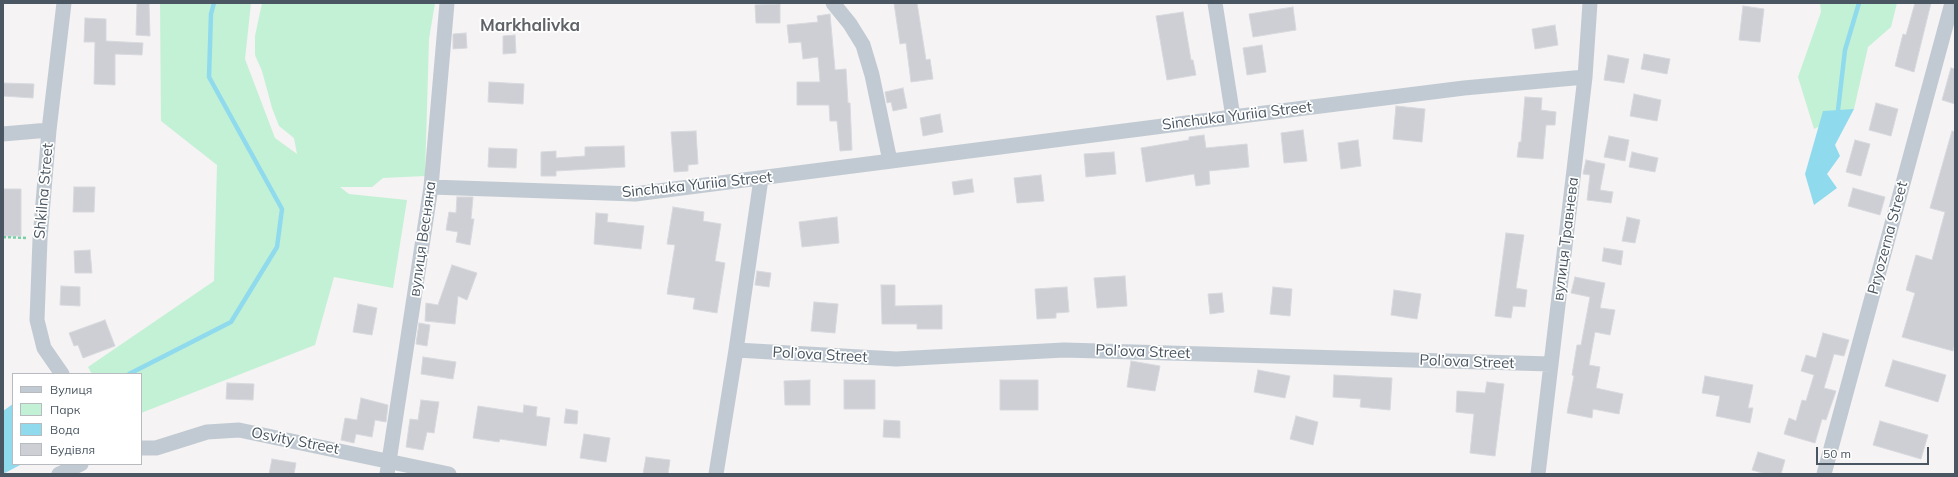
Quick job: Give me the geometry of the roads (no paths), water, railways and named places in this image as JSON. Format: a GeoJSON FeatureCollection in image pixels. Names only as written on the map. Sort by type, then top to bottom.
{"type":"FeatureCollection","features":[{"type":"Feature","properties":{"kind":"street","name":"Shkilna Street"},"geometry":{"type":"LineString","coordinates":[[61,373],[44,348],[37,320],[40,239],[49,130],[64,3]]}},
{"type":"Feature","properties":{"kind":"street","name":"вулиця Весняна"},"geometry":{"type":"LineString","coordinates":[[388,468],[431,187],[447,3]]}},
{"type":"Feature","properties":{"kind":"street"},"geometry":{"type":"LineString","coordinates":[[833,3],[850,24],[863,45],[872,75],[890,161]]}},
{"type":"Feature","properties":{"kind":"street"},"geometry":{"type":"LineString","coordinates":[[1215,3],[1233,117]]}},
{"type":"Feature","properties":{"kind":"street","name":"вулиця Травнева"},"geometry":{"type":"LineString","coordinates":[[1538,474],[1585,77],[1590,3]]}},
{"type":"Feature","properties":{"kind":"street","name":"Pryozerna Street"},"geometry":{"type":"LineString","coordinates":[[1824,474],[1952,3]]}},
{"type":"Feature","properties":{"kind":"street","name":"Sinchuka Yuriia Street"},"geometry":{"type":"LineString","coordinates":[[431,187],[635,194],[1464,88],[1585,77]]}},
{"type":"Feature","properties":{"kind":"street"},"geometry":{"type":"LineString","coordinates":[[3,134],[49,130]]}},
{"type":"Feature","properties":{"kind":"street"},"geometry":{"type":"LineString","coordinates":[[716,474],[761,179]]}},
{"type":"Feature","properties":{"kind":"street","name":"Pol’ova Street"},"geometry":{"type":"LineString","coordinates":[[736,350],[896,359],[1064,350],[1551,364]]}},
{"type":"Feature","properties":{"kind":"street","name":"Osvity Street"},"geometry":{"type":"LineString","coordinates":[[142,448],[156,448],[207,432],[239,430],[372,457],[388,468],[449,474]]}},
{"type":"Feature","properties":{"kind":"street"},"geometry":{"type":"LineString","coordinates":[[59,474],[79,465]]}},
{"type":"Feature","properties":{"kind":"water"},"geometry":{"type":"Polygon","coordinates":[[[1854,109],[1835,145],[1840,156],[1827,174],[1837,188],[1814,205],[1805,174],[1823,111],[1854,109]]]}},
{"type":"Feature","properties":{"kind":"water"},"geometry":{"type":"Polygon","coordinates":[[[12,405],[12,465],[20,465],[3,474],[3,411],[12,405]]]}},
{"type":"Feature","properties":{"kind":"waterway"},"geometry":{"type":"LineString","coordinates":[[131,373],[231,322],[277,247],[282,209],[209,77],[211,14],[214,3]]}},
{"type":"Feature","properties":{"kind":"waterway"},"geometry":{"type":"LineString","coordinates":[[1838,110],[1845,50],[1859,3]]}},
{"type":"Feature","properties":{"kind":"district","name":"Markhalivka"},"geometry":{"type":"Point","coordinates":[530,26]}}]}
